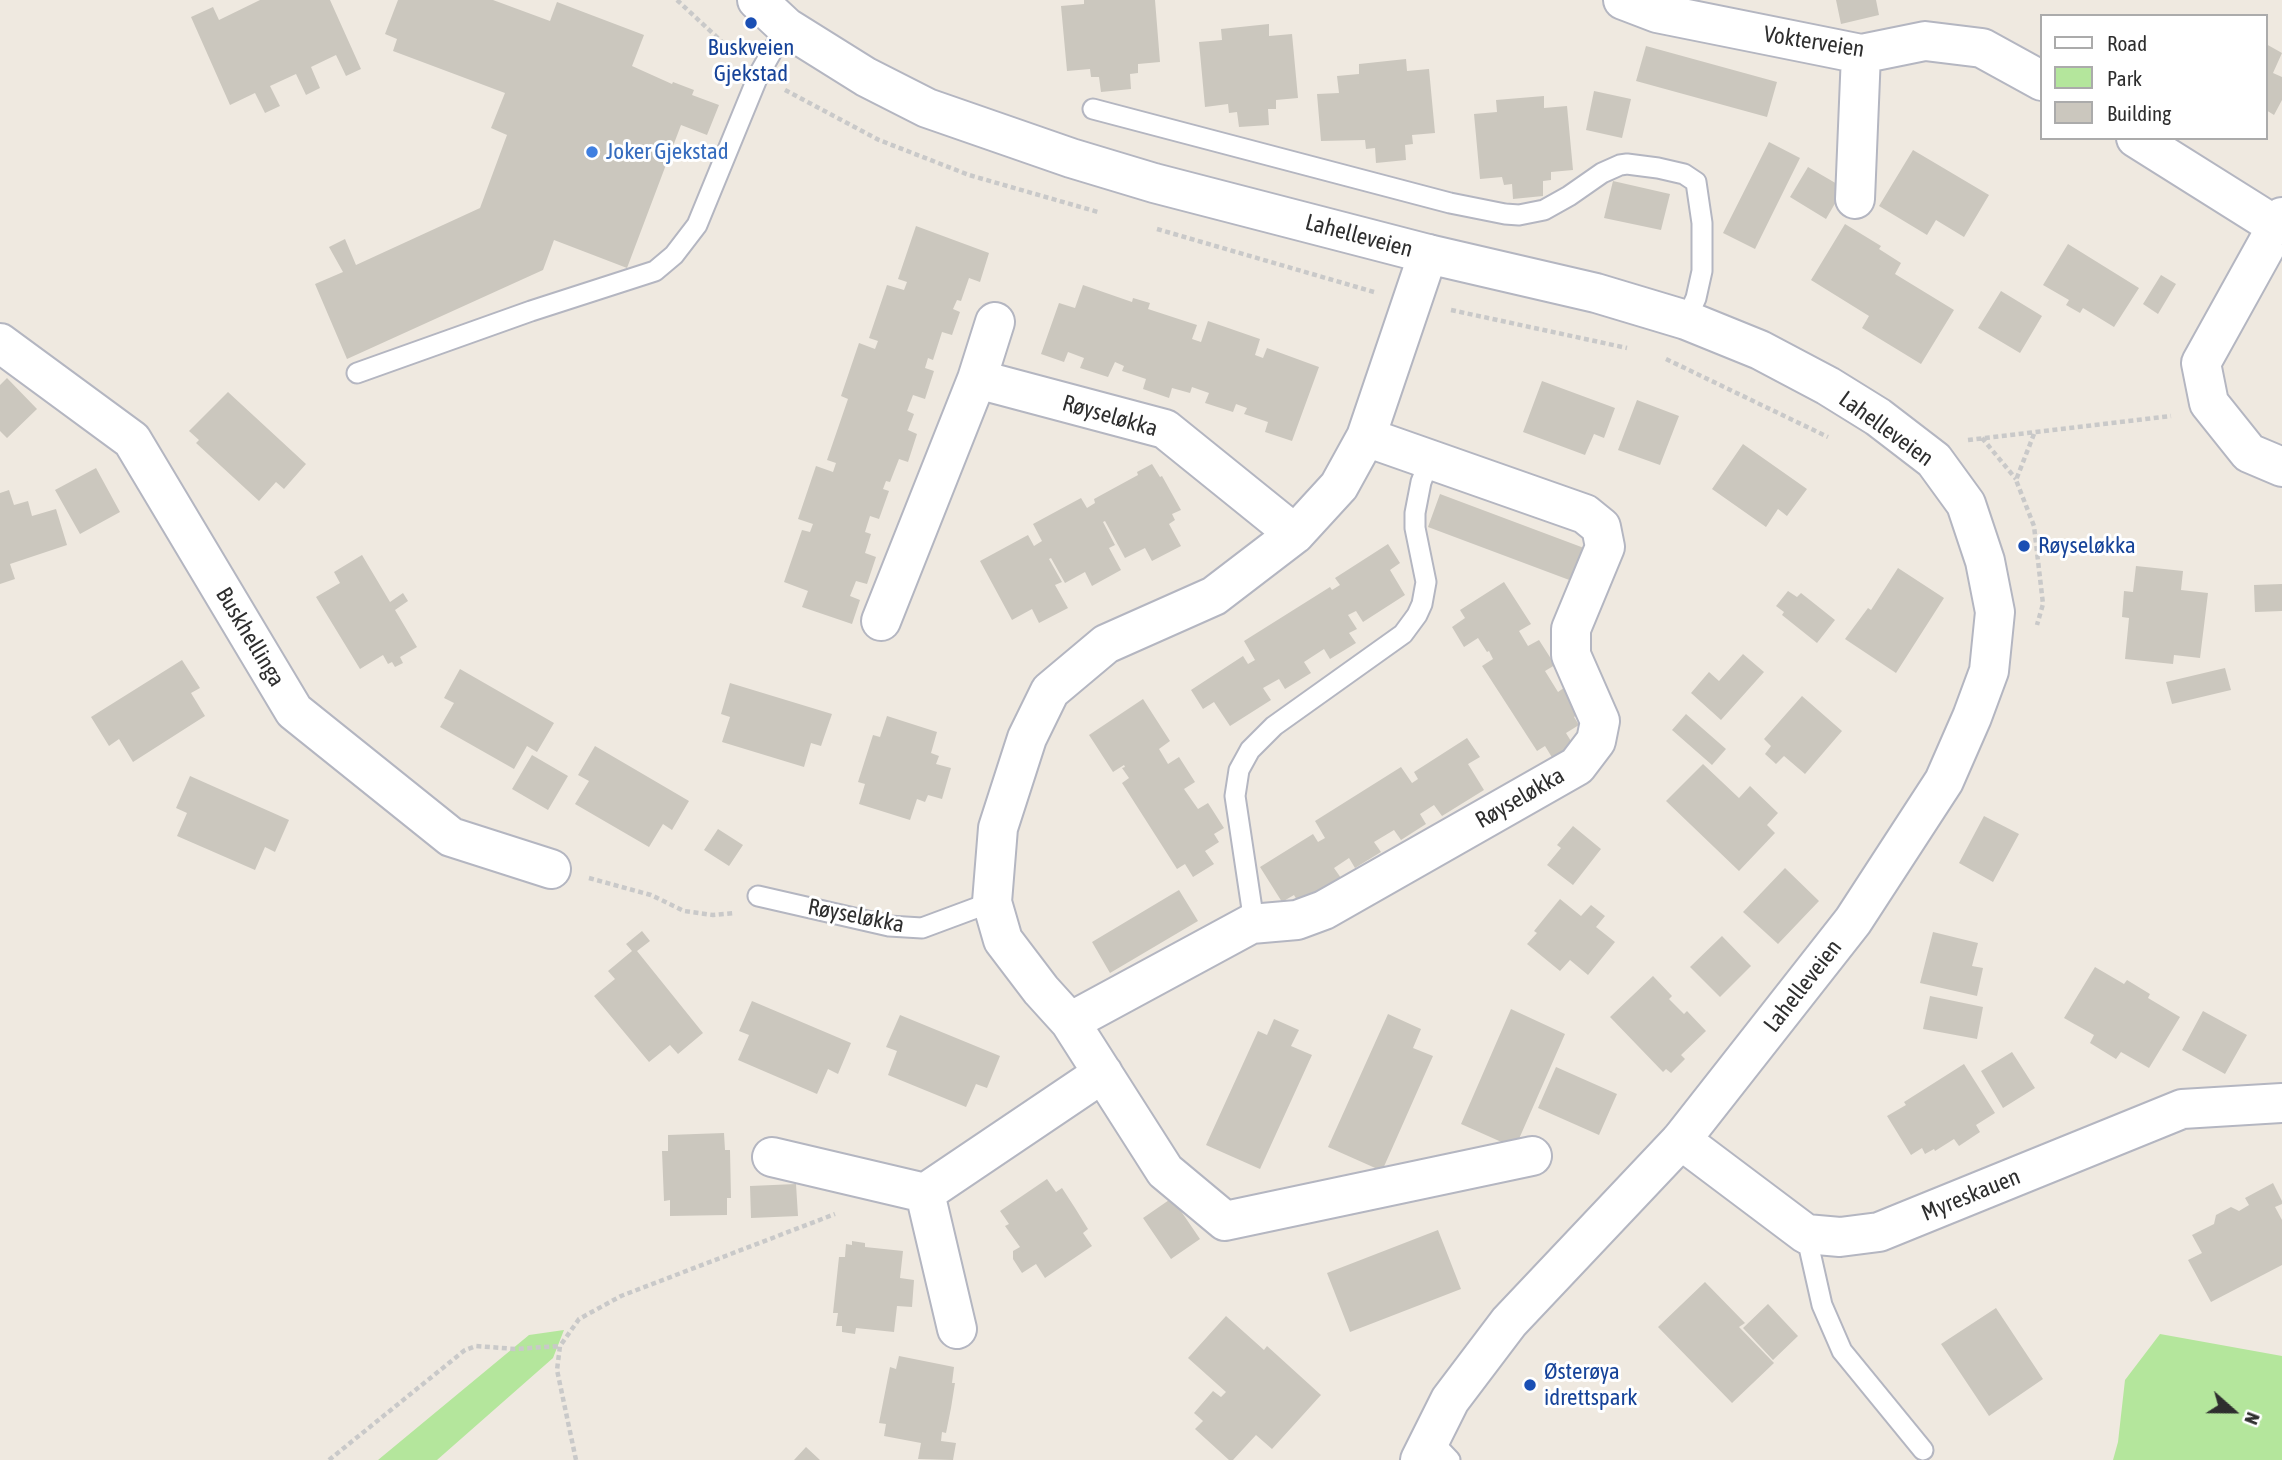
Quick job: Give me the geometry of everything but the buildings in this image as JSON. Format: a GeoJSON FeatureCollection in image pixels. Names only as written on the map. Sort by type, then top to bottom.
{"type":"FeatureCollection","features":[{"type":"Feature","properties":{"kind":"street","name":"Lahelleveien"},"geometry":{"type":"LineString","coordinates":[[757,0],[786,27],[866,77],[940,112],[1071,158],[1154,183],[1428,254],[1596,293],[1686,320],[1760,350],[1828,386],[1878,417],[1934,460],[1966,503],[1985,561],[1995,612],[1989,671],[1944,781],[1853,921],[1681,1140],[1509,1322],[1450,1400],[1433,1453]]}},
{"type":"Feature","properties":{"kind":"street","name":"Vokterveien"},"geometry":{"type":"LineString","coordinates":[[1651,4],[1861,54],[1925,41],[1982,48],[2040,80]]}},
{"type":"Feature","properties":{"kind":"street"},"geometry":{"type":"LineString","coordinates":[[1855,199],[1861,54]]}},
{"type":"Feature","properties":{"kind":"street"},"geometry":{"type":"LineString","coordinates":[[2139,140],[2279,221],[2201,363],[2209,403],[2249,453],[2282,467]]}},
{"type":"Feature","properties":{"kind":"street"},"geometry":{"type":"LineString","coordinates":[[1428,254],[1366,437],[1339,486],[1294,534],[1214,596],[1106,645],[1050,691],[1027,738],[998,828],[992,902],[1003,940],[1041,990],[1070,1022],[1166,1171],[1225,1221],[1532,1156]]}},
{"type":"Feature","properties":{"kind":"street"},"geometry":{"type":"LineString","coordinates":[[881,621],[977,379],[995,322]]}},
{"type":"Feature","properties":{"kind":"street","name":"Buskhellinga"},"geometry":{"type":"LineString","coordinates":[[0,344],[132,440],[294,712],[451,837],[551,869]]}},
{"type":"Feature","properties":{"kind":"street","name":"Røyseløkka"},"geometry":{"type":"LineString","coordinates":[[977,379],[1165,429],[1294,534]]}},
{"type":"Feature","properties":{"kind":"street","name":"Røyseløkka"},"geometry":{"type":"LineString","coordinates":[[1070,1022],[1251,923],[1297,919],[1324,910],[1577,765],[1596,741],[1600,721],[1571,655],[1571,629],[1605,547],[1601,527],[1585,514],[1366,437]]}},
{"type":"Feature","properties":{"kind":"street"},"geometry":{"type":"LineString","coordinates":[[772,1157],[925,1193],[1103,1073]]}},
{"type":"Feature","properties":{"kind":"street","name":"Myreskauen"},"geometry":{"type":"LineString","coordinates":[[1806,1234],[1840,1237],[1879,1232],[2182,1109],[2282,1103]]}},
{"type":"Feature","properties":{"kind":"street"},"geometry":{"type":"LineString","coordinates":[[1681,1140],[1806,1234]]}},
{"type":"Feature","properties":{"kind":"street"},"geometry":{"type":"LineString","coordinates":[[925,1193],[957,1329]]}},
{"type":"Feature","properties":{"kind":"lane"},"geometry":{"type":"LineString","coordinates":[[357,373],[531,311],[655,271],[674,255],[697,225],[759,74],[786,27]]}},
{"type":"Feature","properties":{"kind":"lane"},"geometry":{"type":"LineString","coordinates":[[1093,109],[1450,203],[1505,214],[1519,215],[1544,210],[1569,197],[1602,173],[1620,165],[1647,166],[1684,174],[1696,182],[1702,223],[1702,271],[1696,298],[1686,320]]}},
{"type":"Feature","properties":{"kind":"lane"},"geometry":{"type":"LineString","coordinates":[[1251,923],[1252,909],[1235,796],[1239,770],[1250,750],[1274,726],[1403,634],[1417,615],[1426,582],[1415,528],[1415,513],[1430,459]]}},
{"type":"Feature","properties":{"kind":"lane","name":"Røyseløkka"},"geometry":{"type":"LineString","coordinates":[[758,896],[889,926],[922,928],[992,902]]}},
{"type":"Feature","properties":{"kind":"lane"},"geometry":{"type":"LineString","coordinates":[[1806,1234],[1822,1305],[1842,1351],[1923,1450]]}},
{"type":"Feature","properties":{"kind":"path"},"geometry":{"type":"LineString","coordinates":[[1446,309],[1629,348]]}},
{"type":"Feature","properties":{"kind":"path"},"geometry":{"type":"LineString","coordinates":[[1655,354],[1840,443]]}},
{"type":"Feature","properties":{"kind":"path"},"geometry":{"type":"LineString","coordinates":[[1961,442],[2191,414],[2209,403]]}},
{"type":"Feature","properties":{"kind":"path"},"geometry":{"type":"LineString","coordinates":[[1982,438],[2016,480]]}},
{"type":"Feature","properties":{"kind":"path"},"geometry":{"type":"LineString","coordinates":[[551,869],[651,895],[684,911],[703,914],[738,912],[758,896]]}},
{"type":"Feature","properties":{"kind":"path"},"geometry":{"type":"LineString","coordinates":[[576,1460],[557,1370],[560,1346],[579,1319],[621,1296],[843,1211]]}},
{"type":"Feature","properties":{"kind":"path"},"geometry":{"type":"LineString","coordinates":[[329,1460],[465,1350],[475,1346],[515,1349],[560,1346]]}},
{"type":"Feature","properties":{"kind":"green space"},"geometry":{"type":"Polygon","coordinates":[[[564,1330],[553,1358],[437,1460],[378,1460],[529,1335],[564,1330]]]}},
{"type":"Feature","properties":{"kind":"green space"},"geometry":{"type":"Polygon","coordinates":[[[2160,1334],[2282,1356],[2282,1460],[2113,1460],[2118,1442],[2125,1380],[2160,1334]]]}},
{"type":"Feature","properties":{"kind":"place","name":"Buskveien Gjekstad"},"geometry":{"type":"Point","coordinates":[751,23]}},
{"type":"Feature","properties":{"kind":"place","name":"Joker Gjekstad"},"geometry":{"type":"Point","coordinates":[592,152]}},
{"type":"Feature","properties":{"kind":"place","name":"Røyseløkka"},"geometry":{"type":"Point","coordinates":[2024,546]}},
{"type":"Feature","properties":{"kind":"place","name":"Østerøya idrettspark"},"geometry":{"type":"Point","coordinates":[1530,1385]}}]}
